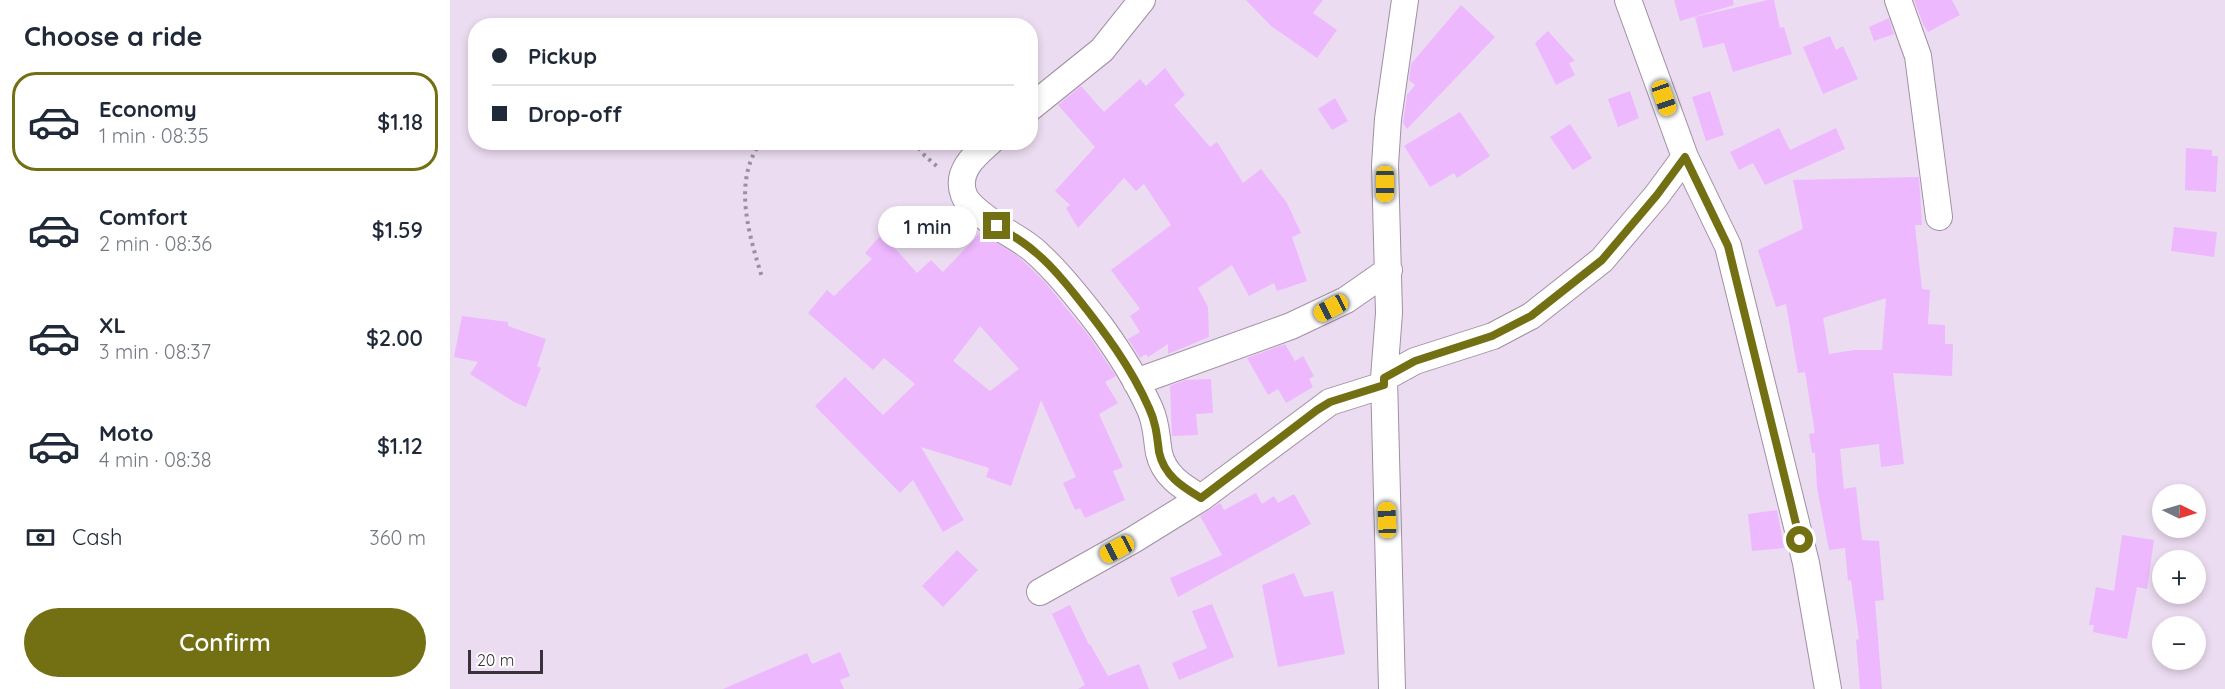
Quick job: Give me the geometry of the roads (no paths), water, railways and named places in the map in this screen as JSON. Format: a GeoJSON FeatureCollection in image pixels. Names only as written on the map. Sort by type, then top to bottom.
{"type":"FeatureCollection","features":[{"type":"Feature","properties":{"kind":"street"},"geometry":{"type":"LineString","coordinates":[[1038,102],[1102,50],[1142,0]]}},
{"type":"Feature","properties":{"kind":"street"},"geometry":{"type":"LineString","coordinates":[[1387,685],[1384,382],[1389,313],[1389,270],[1385,165],[1388,119],[1405,0]]}},
{"type":"Feature","properties":{"kind":"street"},"geometry":{"type":"LineString","coordinates":[[1628,0],[1685,157],[1728,246],[1806,563],[1828,689]]}},
{"type":"Feature","properties":{"kind":"street"},"geometry":{"type":"LineString","coordinates":[[1898,0],[1921,72],[1940,217]]}},
{"type":"Feature","properties":{"kind":"street"},"geometry":{"type":"LineString","coordinates":[[982,150],[966,168],[961,181],[964,197],[981,214],[1037,253],[1100,326],[1136,382],[1157,427],[1160,454],[1167,471],[1178,483],[1201,498]]}},
{"type":"Feature","properties":{"kind":"street"},"geometry":{"type":"LineString","coordinates":[[1040,592],[1133,540],[1201,498],[1330,402],[1384,382],[1415,361],[1492,336],[1531,316],[1602,260],[1657,195],[1685,157]]}},
{"type":"Feature","properties":{"kind":"street"},"geometry":{"type":"LineString","coordinates":[[1136,382],[1316,315],[1346,300],[1389,270]]}}]}
